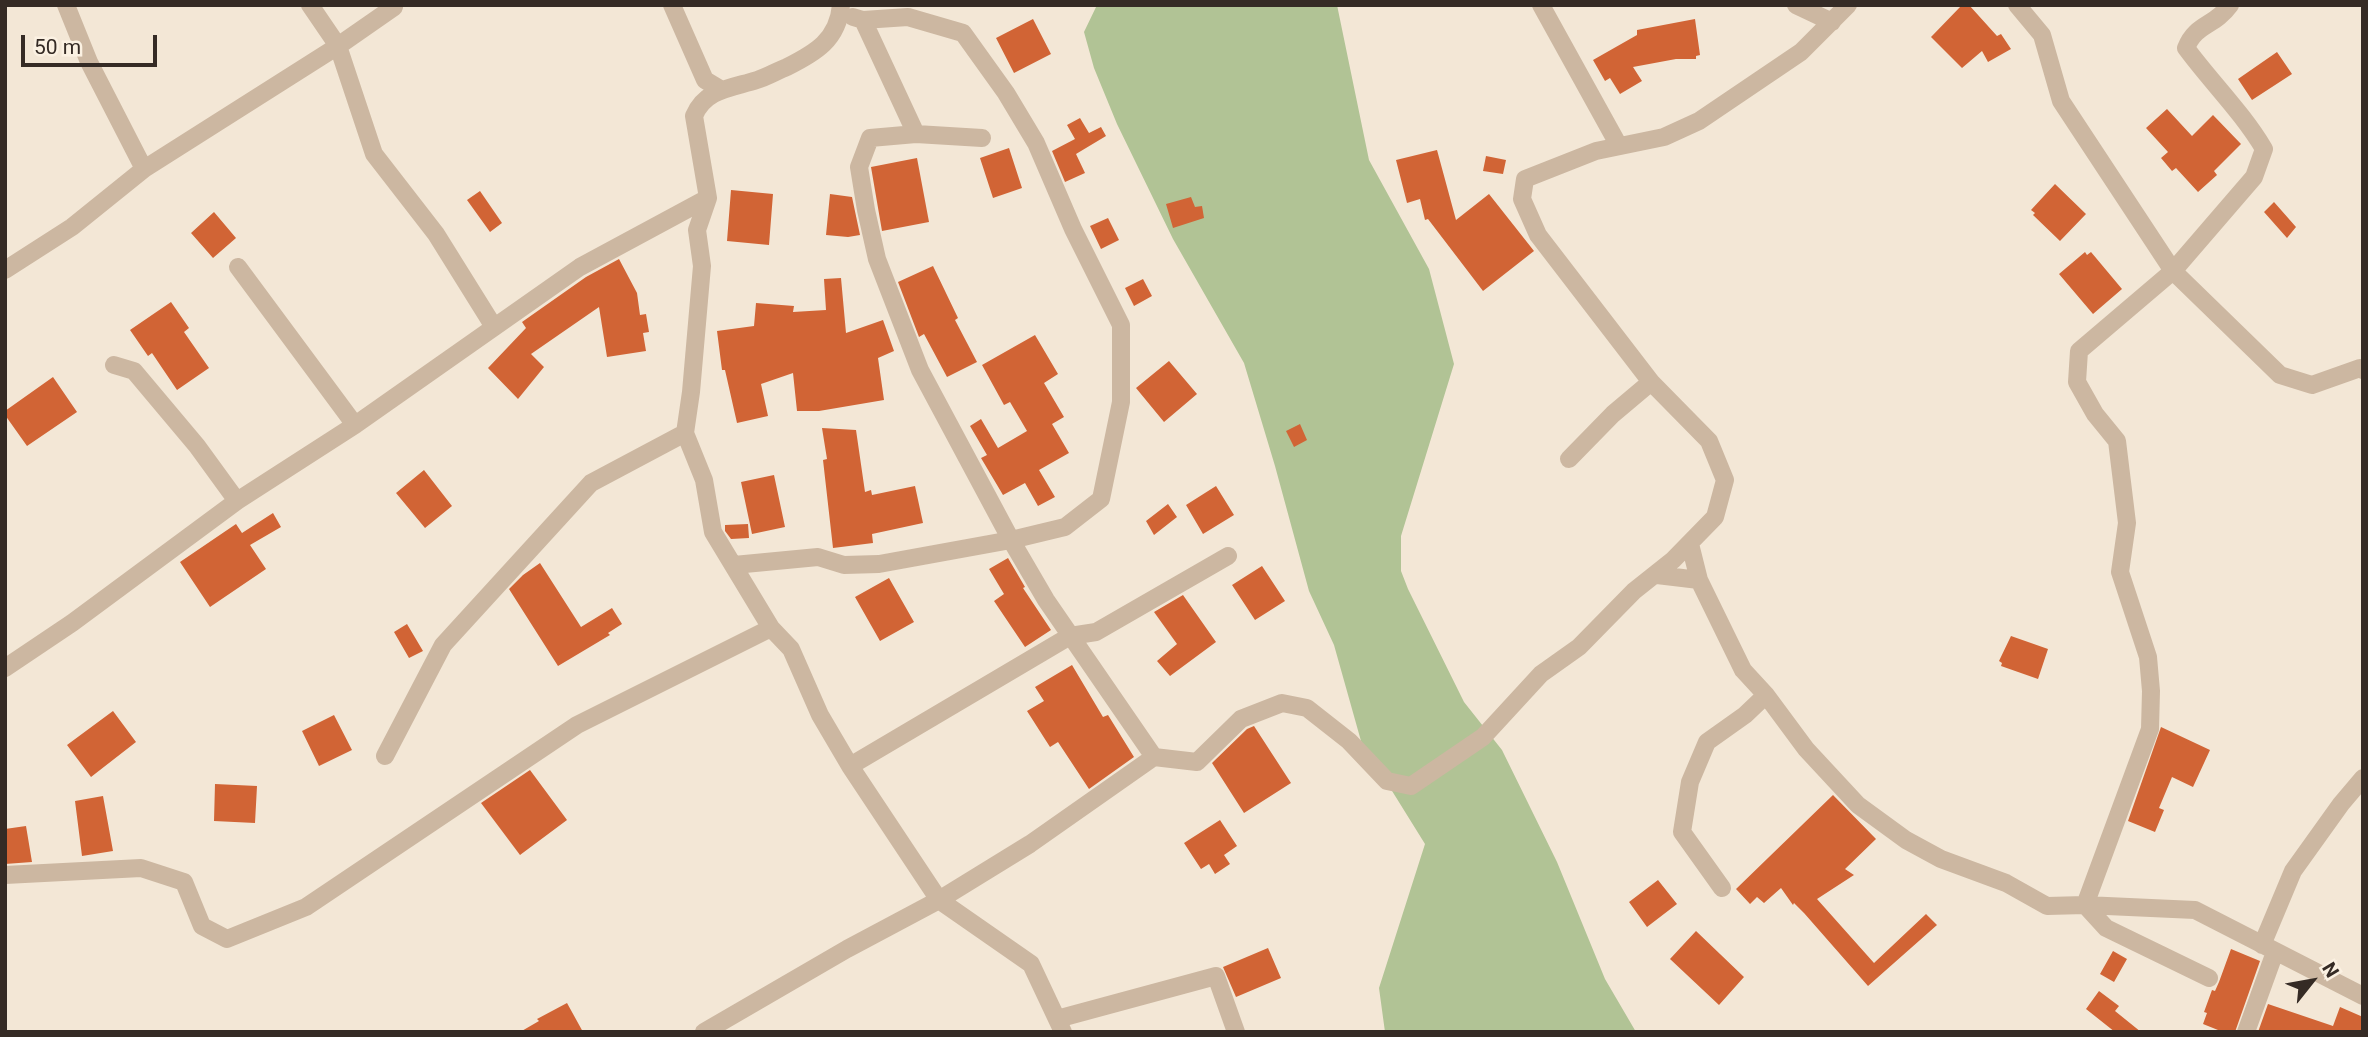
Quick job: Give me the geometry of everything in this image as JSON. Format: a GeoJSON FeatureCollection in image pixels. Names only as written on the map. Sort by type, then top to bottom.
{"type":"FeatureCollection","features":[{"type":"Feature","properties":{"kind":"street"},"geometry":{"type":"LineString","coordinates":[[66,5],[89,62],[144,169]]}},
{"type":"Feature","properties":{"kind":"street"},"geometry":{"type":"LineString","coordinates":[[310,5],[338,46],[374,153],[436,234],[494,327]]}},
{"type":"Feature","properties":{"kind":"street"},"geometry":{"type":"LineString","coordinates":[[672,5],[705,80],[720,89]]}},
{"type":"Feature","properties":{"kind":"street"},"geometry":{"type":"LineString","coordinates":[[1541,5],[1619,146]]}},
{"type":"Feature","properties":{"kind":"street"},"geometry":{"type":"LineString","coordinates":[[1796,5],[1832,22]]}},
{"type":"Feature","properties":{"kind":"street"},"geometry":{"type":"LineString","coordinates":[[704,1032],[847,949],[939,900],[1030,844],[1154,757],[1197,762],[1241,719],[1282,703],[1307,708],[1349,741],[1387,781],[1411,786],[1483,737],[1541,674],[1579,647],[1634,591],[1657,575],[1690,544],[1715,517],[1725,480],[1709,441],[1651,382],[1538,234],[1522,199],[1525,179],[1596,151],[1664,137],[1699,121],[1801,52],[1848,5]]}},
{"type":"Feature","properties":{"kind":"street"},"geometry":{"type":"LineString","coordinates":[[2017,5],[2042,35],[2062,101],[2173,271],[2280,375],[2312,385],[2360,368],[2363,370]]}},
{"type":"Feature","properties":{"kind":"street"},"geometry":{"type":"LineString","coordinates":[[2085,905],[2150,729],[2151,691],[2148,657],[2120,572],[2127,523],[2117,441],[2095,414],[2077,382],[2079,351],[2173,271],[2254,177],[2264,149],[2250,124],[2207,77],[2186,48],[2192,34],[2222,16],[2230,5]]}},
{"type":"Feature","properties":{"kind":"street"},"geometry":{"type":"LineString","coordinates":[[5,270],[72,227],[144,169],[338,46],[394,7]]}},
{"type":"Feature","properties":{"kind":"street"},"geometry":{"type":"LineString","coordinates":[[734,565],[818,557],[844,565],[879,564],[1011,540],[1065,527],[1101,499],[1121,401],[1121,325],[1073,229],[1036,143],[1006,93],[963,33],[908,17],[863,20],[841,9],[832,36],[813,55],[760,80],[720,89],[699,104],[694,116],[708,198],[697,230],[702,266],[685,433],[704,480],[713,532],[771,628],[790,649],[820,715],[850,766],[939,900],[1031,964],[1060,1025],[1216,976],[1236,1032]]}},
{"type":"Feature","properties":{"kind":"street"},"geometry":{"type":"LineString","coordinates":[[863,20],[915,135]]}},
{"type":"Feature","properties":{"kind":"street"},"geometry":{"type":"LineString","coordinates":[[982,138],[915,135],[870,138],[859,167],[877,259],[920,370],[1011,540],[1070,636],[1154,757]]}},
{"type":"Feature","properties":{"kind":"street"},"geometry":{"type":"LineString","coordinates":[[5,668],[72,623],[237,501],[355,425],[580,267],[708,198]]}},
{"type":"Feature","properties":{"kind":"street"},"geometry":{"type":"LineString","coordinates":[[238,267],[355,425]]}},
{"type":"Feature","properties":{"kind":"street"},"geometry":{"type":"LineString","coordinates":[[114,365],[134,371],[197,446],[237,501]]}},
{"type":"Feature","properties":{"kind":"street"},"geometry":{"type":"LineString","coordinates":[[1569,459],[1613,414],[1651,382]]}},
{"type":"Feature","properties":{"kind":"street"},"geometry":{"type":"LineString","coordinates":[[385,756],[443,645],[591,483],[685,433]]}},
{"type":"Feature","properties":{"kind":"street"},"geometry":{"type":"LineString","coordinates":[[1690,544],[1699,580],[1742,670],[1766,695],[1806,749],[1858,805],[1906,840],[1941,859],[2006,883],[2047,906],[2195,910],[2363,996]]}},
{"type":"Feature","properties":{"kind":"street"},"geometry":{"type":"LineString","coordinates":[[850,766],[1070,636],[1096,632],[1228,556]]}},
{"type":"Feature","properties":{"kind":"street"},"geometry":{"type":"LineString","coordinates":[[1657,575],[1699,580]]}},
{"type":"Feature","properties":{"kind":"street"},"geometry":{"type":"LineString","coordinates":[[5,875],[141,868],[184,882],[202,926],[227,939],[306,907],[577,725],[771,628]]}},
{"type":"Feature","properties":{"kind":"street"},"geometry":{"type":"LineString","coordinates":[[1722,888],[1682,832],[1690,782],[1707,742],[1745,715],[1766,695]]}},
{"type":"Feature","properties":{"kind":"street"},"geometry":{"type":"LineString","coordinates":[[2246,1032],[2268,948],[2293,871],[2363,778]]}},
{"type":"Feature","properties":{"kind":"street"},"geometry":{"type":"LineString","coordinates":[[2085,905],[2106,928],[2209,978]]}},
{"type":"Feature","properties":{"kind":"green space"},"geometry":{"type":"Polygon","coordinates":[[[1097,5],[1337,5],[1369,160],[1429,269],[1454,364],[1401,536],[1401,571],[1464,702],[1502,750],[1557,862],[1605,979],[1636,1032],[1385,1032],[1379,988],[1425,844],[1361,741],[1334,645],[1309,591],[1244,363],[1173,239],[1117,124],[1094,68],[1084,32],[1097,5]]]}},
{"type":"Feature","properties":{"kind":"building"},"geometry":{"type":"Polygon","coordinates":[[[1962,5],[1969,5],[1997,36],[2001,34],[2011,49],[1988,62],[1982,51],[1962,68],[1931,37],[1962,5]]]}},
{"type":"Feature","properties":{"kind":"building"},"geometry":{"type":"Polygon","coordinates":[[[1033,19],[1051,54],[1014,73],[996,38],[1033,19]]]}},
{"type":"Feature","properties":{"kind":"building"},"geometry":{"type":"Polygon","coordinates":[[[1695,19],[1700,55],[1696,56],[1696,59],[1676,59],[1633,67],[1642,81],[1620,94],[1610,78],[1605,81],[1593,60],[1637,35],[1637,30],[1695,19]]]}},
{"type":"Feature","properties":{"kind":"building"},"geometry":{"type":"Polygon","coordinates":[[[2277,52],[2292,74],[2252,100],[2238,79],[2277,52]]]}},
{"type":"Feature","properties":{"kind":"building"},"geometry":{"type":"Polygon","coordinates":[[[2167,109],[2192,136],[2213,115],[2241,144],[2214,171],[2217,175],[2198,192],[2176,168],[2172,171],[2161,158],[2168,152],[2146,128],[2167,109]]]}},
{"type":"Feature","properties":{"kind":"building"},"geometry":{"type":"Polygon","coordinates":[[[1080,118],[1089,133],[1101,127],[1106,136],[1076,154],[1085,173],[1065,182],[1052,151],[1075,139],[1067,125],[1080,118]]]}},
{"type":"Feature","properties":{"kind":"building"},"geometry":{"type":"Polygon","coordinates":[[[1009,148],[1022,188],[993,198],[980,158],[1009,148]]]}},
{"type":"Feature","properties":{"kind":"building"},"geometry":{"type":"Polygon","coordinates":[[[1437,150],[1456,220],[1489,194],[1534,251],[1483,291],[1428,219],[1425,220],[1420,199],[1407,203],[1396,160],[1437,150]]]}},
{"type":"Feature","properties":{"kind":"building"},"geometry":{"type":"Polygon","coordinates":[[[1486,156],[1506,160],[1503,174],[1483,171],[1486,156]]]}},
{"type":"Feature","properties":{"kind":"building"},"geometry":{"type":"Polygon","coordinates":[[[917,158],[929,222],[882,231],[871,167],[917,158]]]}},
{"type":"Feature","properties":{"kind":"building"},"geometry":{"type":"Polygon","coordinates":[[[2055,184],[2086,214],[2060,241],[2031,210],[2055,184]]]}},
{"type":"Feature","properties":{"kind":"building"},"geometry":{"type":"Polygon","coordinates":[[[731,190],[773,194],[769,245],[727,241],[731,190]]]}},
{"type":"Feature","properties":{"kind":"building"},"geometry":{"type":"Polygon","coordinates":[[[480,191],[502,223],[490,232],[467,200],[480,191]]]}},
{"type":"Feature","properties":{"kind":"building"},"geometry":{"type":"Polygon","coordinates":[[[830,194],[852,197],[860,235],[826,235],[830,194]]]}},
{"type":"Feature","properties":{"kind":"building"},"geometry":{"type":"Polygon","coordinates":[[[1191,197],[1195,207],[1202,206],[1204,218],[1173,228],[1166,204],[1191,197]]]}},
{"type":"Feature","properties":{"kind":"building"},"geometry":{"type":"Polygon","coordinates":[[[2274,202],[2296,227],[2287,238],[2264,212],[2274,202]]]}},
{"type":"Feature","properties":{"kind":"building"},"geometry":{"type":"Polygon","coordinates":[[[214,212],[236,238],[213,258],[191,233],[214,212]]]}},
{"type":"Feature","properties":{"kind":"building"},"geometry":{"type":"Polygon","coordinates":[[[1108,218],[1119,240],[1101,249],[1090,226],[1108,218]]]}},
{"type":"Feature","properties":{"kind":"building"},"geometry":{"type":"Polygon","coordinates":[[[2085,252],[2087,255],[2091,252],[2122,289],[2093,314],[2059,274],[2085,252]]]}},
{"type":"Feature","properties":{"kind":"building"},"geometry":{"type":"Polygon","coordinates":[[[619,259],[637,293],[640,315],[646,314],[649,332],[643,333],[646,351],[607,357],[599,307],[531,354],[544,367],[518,399],[488,368],[526,328],[522,322],[586,277],[619,259]]]}},
{"type":"Feature","properties":{"kind":"building"},"geometry":{"type":"Polygon","coordinates":[[[933,266],[958,318],[955,320],[977,362],[947,377],[924,334],[919,337],[898,282],[933,266]]]}},
{"type":"Feature","properties":{"kind":"building"},"geometry":{"type":"Polygon","coordinates":[[[841,278],[846,333],[883,320],[894,351],[878,358],[884,400],[819,411],[797,411],[793,373],[761,384],[768,416],[737,423],[725,370],[722,370],[717,331],[754,326],[756,303],[794,306],[793,312],[826,310],[824,279],[841,278]]]}},
{"type":"Feature","properties":{"kind":"building"},"geometry":{"type":"Polygon","coordinates":[[[1143,279],[1152,296],[1134,306],[1125,288],[1143,279]]]}},
{"type":"Feature","properties":{"kind":"building"},"geometry":{"type":"Polygon","coordinates":[[[171,302],[189,328],[184,332],[209,368],[177,390],[152,353],[148,356],[130,330],[171,302]]]}},
{"type":"Feature","properties":{"kind":"building"},"geometry":{"type":"Polygon","coordinates":[[[1035,335],[1058,374],[1044,383],[1064,417],[1052,424],[1069,453],[1039,470],[1055,497],[1038,506],[1025,483],[1003,495],[981,458],[987,455],[970,426],[981,419],[998,448],[1027,431],[1010,402],[1004,405],[982,365],[1035,335]]]}},
{"type":"Feature","properties":{"kind":"building"},"geometry":{"type":"Polygon","coordinates":[[[1169,361],[1197,394],[1164,422],[1136,388],[1169,361]]]}},
{"type":"Feature","properties":{"kind":"building"},"geometry":{"type":"Polygon","coordinates":[[[53,377],[77,412],[27,446],[5,415],[5,411],[53,377]]]}},
{"type":"Feature","properties":{"kind":"building"},"geometry":{"type":"Polygon","coordinates":[[[1300,424],[1307,440],[1294,447],[1286,431],[1300,424]]]}},
{"type":"Feature","properties":{"kind":"building"},"geometry":{"type":"Polygon","coordinates":[[[822,428],[856,430],[865,492],[871,490],[872,495],[915,486],[923,523],[872,534],[873,543],[833,548],[823,460],[827,459],[822,428]]]}},
{"type":"Feature","properties":{"kind":"building"},"geometry":{"type":"Polygon","coordinates":[[[424,470],[452,506],[425,528],[396,493],[424,470]]]}},
{"type":"Feature","properties":{"kind":"building"},"geometry":{"type":"Polygon","coordinates":[[[774,475],[785,527],[752,534],[741,482],[774,475]]]}},
{"type":"Feature","properties":{"kind":"building"},"geometry":{"type":"Polygon","coordinates":[[[1216,486],[1234,515],[1203,534],[1186,505],[1216,486]]]}},
{"type":"Feature","properties":{"kind":"building"},"geometry":{"type":"Polygon","coordinates":[[[1168,504],[1177,517],[1154,535],[1146,521],[1168,504]]]}},
{"type":"Feature","properties":{"kind":"building"},"geometry":{"type":"Polygon","coordinates":[[[273,513],[281,527],[250,545],[266,569],[210,607],[180,562],[236,524],[242,533],[273,513]]]}},
{"type":"Feature","properties":{"kind":"building"},"geometry":{"type":"Polygon","coordinates":[[[748,524],[749,538],[731,539],[725,531],[725,525],[748,524]]]}},
{"type":"Feature","properties":{"kind":"building"},"geometry":{"type":"Polygon","coordinates":[[[1008,558],[1025,587],[1023,588],[1051,630],[1025,647],[994,601],[1004,594],[989,569],[1008,558]]]}},
{"type":"Feature","properties":{"kind":"building"},"geometry":{"type":"Polygon","coordinates":[[[540,563],[581,627],[612,608],[622,624],[608,633],[610,635],[558,666],[509,589],[540,563]]]}},
{"type":"Feature","properties":{"kind":"building"},"geometry":{"type":"Polygon","coordinates":[[[1262,566],[1285,601],[1255,620],[1232,585],[1262,566]]]}},
{"type":"Feature","properties":{"kind":"building"},"geometry":{"type":"Polygon","coordinates":[[[889,578],[914,622],[880,641],[855,597],[889,578]]]}},
{"type":"Feature","properties":{"kind":"building"},"geometry":{"type":"Polygon","coordinates":[[[1183,595],[1216,642],[1170,676],[1157,661],[1177,644],[1154,612],[1183,595]]]}},
{"type":"Feature","properties":{"kind":"building"},"geometry":{"type":"Polygon","coordinates":[[[407,624],[423,651],[409,658],[394,632],[407,624]]]}},
{"type":"Feature","properties":{"kind":"building"},"geometry":{"type":"Polygon","coordinates":[[[2011,636],[2048,649],[2038,679],[2001,666],[1999,661],[2011,636]]]}},
{"type":"Feature","properties":{"kind":"building"},"geometry":{"type":"Polygon","coordinates":[[[1072,665],[1103,717],[1108,715],[1134,757],[1089,789],[1058,742],[1050,747],[1027,711],[1044,701],[1035,687],[1072,665]]]}},
{"type":"Feature","properties":{"kind":"building"},"geometry":{"type":"Polygon","coordinates":[[[113,711],[136,742],[91,777],[67,745],[113,711]]]}},
{"type":"Feature","properties":{"kind":"building"},"geometry":{"type":"Polygon","coordinates":[[[334,715],[352,750],[319,766],[302,731],[334,715]]]}},
{"type":"Feature","properties":{"kind":"building"},"geometry":{"type":"Polygon","coordinates":[[[1254,726],[1291,783],[1244,813],[1212,763],[1247,729],[1254,726]]]}},
{"type":"Feature","properties":{"kind":"building"},"geometry":{"type":"Polygon","coordinates":[[[2161,727],[2210,750],[2193,787],[2172,777],[2159,808],[2164,810],[2155,832],[2128,821],[2161,727]]]}},
{"type":"Feature","properties":{"kind":"building"},"geometry":{"type":"Polygon","coordinates":[[[530,770],[567,820],[520,855],[481,803],[530,770]]]}},
{"type":"Feature","properties":{"kind":"building"},"geometry":{"type":"Polygon","coordinates":[[[215,784],[257,786],[255,823],[214,821],[215,784]]]}},
{"type":"Feature","properties":{"kind":"building"},"geometry":{"type":"Polygon","coordinates":[[[1833,795],[1876,839],[1845,869],[1854,875],[1817,899],[1874,963],[1926,914],[1937,925],[1868,986],[1804,913],[1794,903],[1793,905],[1781,888],[1764,903],[1757,897],[1750,904],[1736,889],[1833,795]]]}},
{"type":"Feature","properties":{"kind":"building"},"geometry":{"type":"Polygon","coordinates":[[[103,796],[113,851],[82,856],[75,801],[103,796]]]}},
{"type":"Feature","properties":{"kind":"building"},"geometry":{"type":"Polygon","coordinates":[[[1220,820],[1237,846],[1224,855],[1230,864],[1215,874],[1209,864],[1201,869],[1184,843],[1220,820]]]}},
{"type":"Feature","properties":{"kind":"building"},"geometry":{"type":"Polygon","coordinates":[[[26,826],[32,862],[5,864],[5,829],[26,826]]]}},
{"type":"Feature","properties":{"kind":"building"},"geometry":{"type":"Polygon","coordinates":[[[1658,880],[1677,904],[1647,927],[1629,902],[1658,880]]]}},
{"type":"Feature","properties":{"kind":"building"},"geometry":{"type":"Polygon","coordinates":[[[1696,931],[1744,977],[1719,1005],[1670,959],[1696,931]]]}},
{"type":"Feature","properties":{"kind":"building"},"geometry":{"type":"Polygon","coordinates":[[[1268,948],[1281,978],[1236,997],[1223,967],[1268,948]]]}},
{"type":"Feature","properties":{"kind":"building"},"geometry":{"type":"Polygon","coordinates":[[[2231,949],[2260,961],[2235,1032],[2223,1032],[2203,1024],[2207,1013],[2204,1012],[2231,949]]]}},
{"type":"Feature","properties":{"kind":"building"},"geometry":{"type":"Polygon","coordinates":[[[2113,951],[2127,959],[2114,982],[2100,974],[2113,951]]]}},
{"type":"Feature","properties":{"kind":"building"},"geometry":{"type":"Polygon","coordinates":[[[2099,991],[2119,1006],[2115,1011],[2141,1032],[2115,1032],[2086,1009],[2099,991]]]}},
{"type":"Feature","properties":{"kind":"building"},"geometry":{"type":"Polygon","coordinates":[[[567,1003],[583,1032],[520,1032],[539,1021],[537,1019],[567,1003]]]}},
{"type":"Feature","properties":{"kind":"building"},"geometry":{"type":"Polygon","coordinates":[[[2268,1004],[2333,1026],[2340,1007],[2363,1017],[2363,1032],[2258,1032],[2268,1004]]]}}]}
